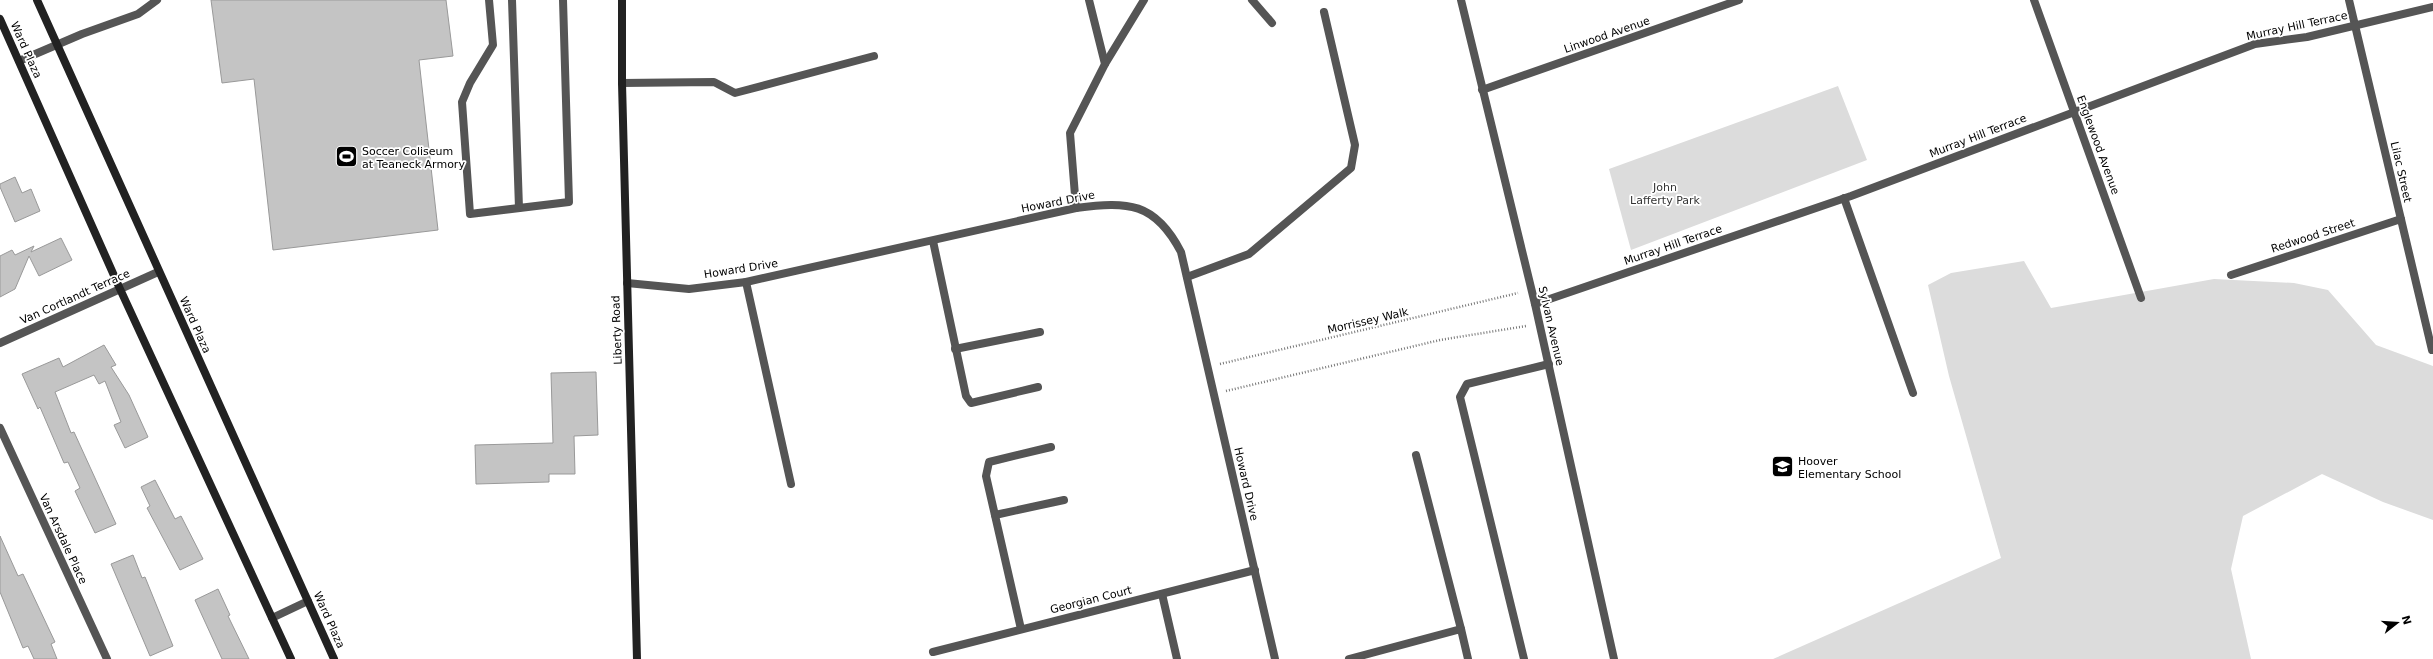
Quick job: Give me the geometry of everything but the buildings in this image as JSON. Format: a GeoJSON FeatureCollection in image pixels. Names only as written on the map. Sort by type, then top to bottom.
{"type":"FeatureCollection","features":[{"type":"Feature","properties":{"kind":"street","name":"Ward Plaza"},"geometry":{"type":"LineString","coordinates":[[37,0],[158,272],[334,659]]}},
{"type":"Feature","properties":{"kind":"street"},"geometry":{"type":"LineString","coordinates":[[19,61],[56,44],[138,14],[157,0]]}},
{"type":"Feature","properties":{"kind":"street"},"geometry":{"type":"LineString","coordinates":[[489,0],[493,45],[470,83],[462,102],[470,214],[569,202],[563,0]]}},
{"type":"Feature","properties":{"kind":"street"},"geometry":{"type":"LineString","coordinates":[[512,0],[519,208]]}},
{"type":"Feature","properties":{"kind":"street","name":"Liberty Road"},"geometry":{"type":"LineString","coordinates":[[622,0],[622,83],[637,659]]}},
{"type":"Feature","properties":{"kind":"street"},"geometry":{"type":"LineString","coordinates":[[1088,0],[1105,64]]}},
{"type":"Feature","properties":{"kind":"street"},"geometry":{"type":"LineString","coordinates":[[1076,208],[1070,132],[1105,64],[1144,0]]}},
{"type":"Feature","properties":{"kind":"street"},"geometry":{"type":"LineString","coordinates":[[1252,0],[1272,23]]}},
{"type":"Feature","properties":{"kind":"street","name":"Sylvan Avenue"},"geometry":{"type":"LineString","coordinates":[[1461,0],[1540,324],[1614,659]]}},
{"type":"Feature","properties":{"kind":"street","name":"Linwood Avenue"},"geometry":{"type":"LineString","coordinates":[[1482,90],[1739,0]]}},
{"type":"Feature","properties":{"kind":"street","name":"Englewood Avenue"},"geometry":{"type":"LineString","coordinates":[[2034,0],[2141,298]]}},
{"type":"Feature","properties":{"kind":"street","name":"Lilac Street"},"geometry":{"type":"LineString","coordinates":[[2349,0],[2432,350]]}},
{"type":"Feature","properties":{"kind":"street","name":"Murray Hill Terrace"},"geometry":{"type":"LineString","coordinates":[[1535,304],[1844,198],[2255,44],[2307,37],[2433,7]]}},
{"type":"Feature","properties":{"kind":"street"},"geometry":{"type":"LineString","coordinates":[[1187,277],[1249,254],[1350,168],[1355,145],[1324,12]]}},
{"type":"Feature","properties":{"kind":"street","name":"Ward Plaza"},"geometry":{"type":"LineString","coordinates":[[0,19],[120,289],[291,659]]}},
{"type":"Feature","properties":{"kind":"street"},"geometry":{"type":"LineString","coordinates":[[622,83],[714,82],[734,93],[874,56]]}},
{"type":"Feature","properties":{"kind":"street"},"geometry":{"type":"LineString","coordinates":[[1844,198],[1913,393]]}},
{"type":"Feature","properties":{"kind":"street","name":"Howard Drive"},"geometry":{"type":"LineString","coordinates":[[627,283],[689,289],[746,282],[1076,208],[1107,204],[1133,206],[1157,218],[1173,236],[1182,252],[1275,659]]}},
{"type":"Feature","properties":{"kind":"street","name":"Redwood Street"},"geometry":{"type":"LineString","coordinates":[[2231,275],[2401,219]]}},
{"type":"Feature","properties":{"kind":"street"},"geometry":{"type":"LineString","coordinates":[[933,241],[954,350],[966,396],[971,403],[1038,387]]}},
{"type":"Feature","properties":{"kind":"street","name":"Van Cortlandt Terrace"},"geometry":{"type":"LineString","coordinates":[[0,343],[158,272]]}},
{"type":"Feature","properties":{"kind":"street"},"geometry":{"type":"LineString","coordinates":[[746,282],[791,484]]}},
{"type":"Feature","properties":{"kind":"street"},"geometry":{"type":"LineString","coordinates":[[954,350],[1040,332]]}},
{"type":"Feature","properties":{"kind":"street"},"geometry":{"type":"LineString","coordinates":[[1524,659],[1460,397],[1467,384],[1549,364]]}},
{"type":"Feature","properties":{"kind":"street","name":"Van Arsdale Place"},"geometry":{"type":"LineString","coordinates":[[0,428],[107,659]]}},
{"type":"Feature","properties":{"kind":"street"},"geometry":{"type":"LineString","coordinates":[[1021,630],[986,476],[989,462],[1051,447]]}},
{"type":"Feature","properties":{"kind":"street"},"geometry":{"type":"LineString","coordinates":[[1416,455],[1468,659]]}},
{"type":"Feature","properties":{"kind":"street"},"geometry":{"type":"LineString","coordinates":[[995,515],[1064,500]]}},
{"type":"Feature","properties":{"kind":"street","name":"Georgian Court"},"geometry":{"type":"LineString","coordinates":[[933,652],[1255,570]]}},
{"type":"Feature","properties":{"kind":"street"},"geometry":{"type":"LineString","coordinates":[[1162,594],[1177,659]]}},
{"type":"Feature","properties":{"kind":"street"},"geometry":{"type":"LineString","coordinates":[[272,618],[308,601]]}},
{"type":"Feature","properties":{"kind":"street"},"geometry":{"type":"LineString","coordinates":[[1349,659],[1461,629]]}},
{"type":"Feature","properties":{"kind":"path","name":"Morrissey Walk"},"geometry":{"type":"LineString","coordinates":[[1208,366],[1532,290]]}},
{"type":"Feature","properties":{"kind":"path"},"geometry":{"type":"LineString","coordinates":[[1214,394],[1440,340],[1540,324]]}},
{"type":"Feature","properties":{"kind":"green space","name":"John Lafferty Park"},"geometry":{"type":"Polygon","coordinates":[[[1838,86],[1867,160],[1631,250],[1609,169],[1838,86]]]}},
{"type":"Feature","properties":{"kind":"green space"},"geometry":{"type":"Polygon","coordinates":[[[2024,261],[2051,308],[2214,279],[2294,283],[2328,290],[2376,345],[2433,366],[2433,520],[2383,502],[2322,474],[2243,516],[2231,569],[2251,659],[1773,659],[2001,558],[1949,376],[1928,285],[1951,273],[2024,261]]]}},
{"type":"Feature","properties":{"kind":"place","name":"Soccer Coliseum at Teaneck Armory"},"geometry":{"type":"Point","coordinates":[347,157]}},
{"type":"Feature","properties":{"kind":"place","name":"Hoover Elementary School"},"geometry":{"type":"Point","coordinates":[1782,467]}}]}
